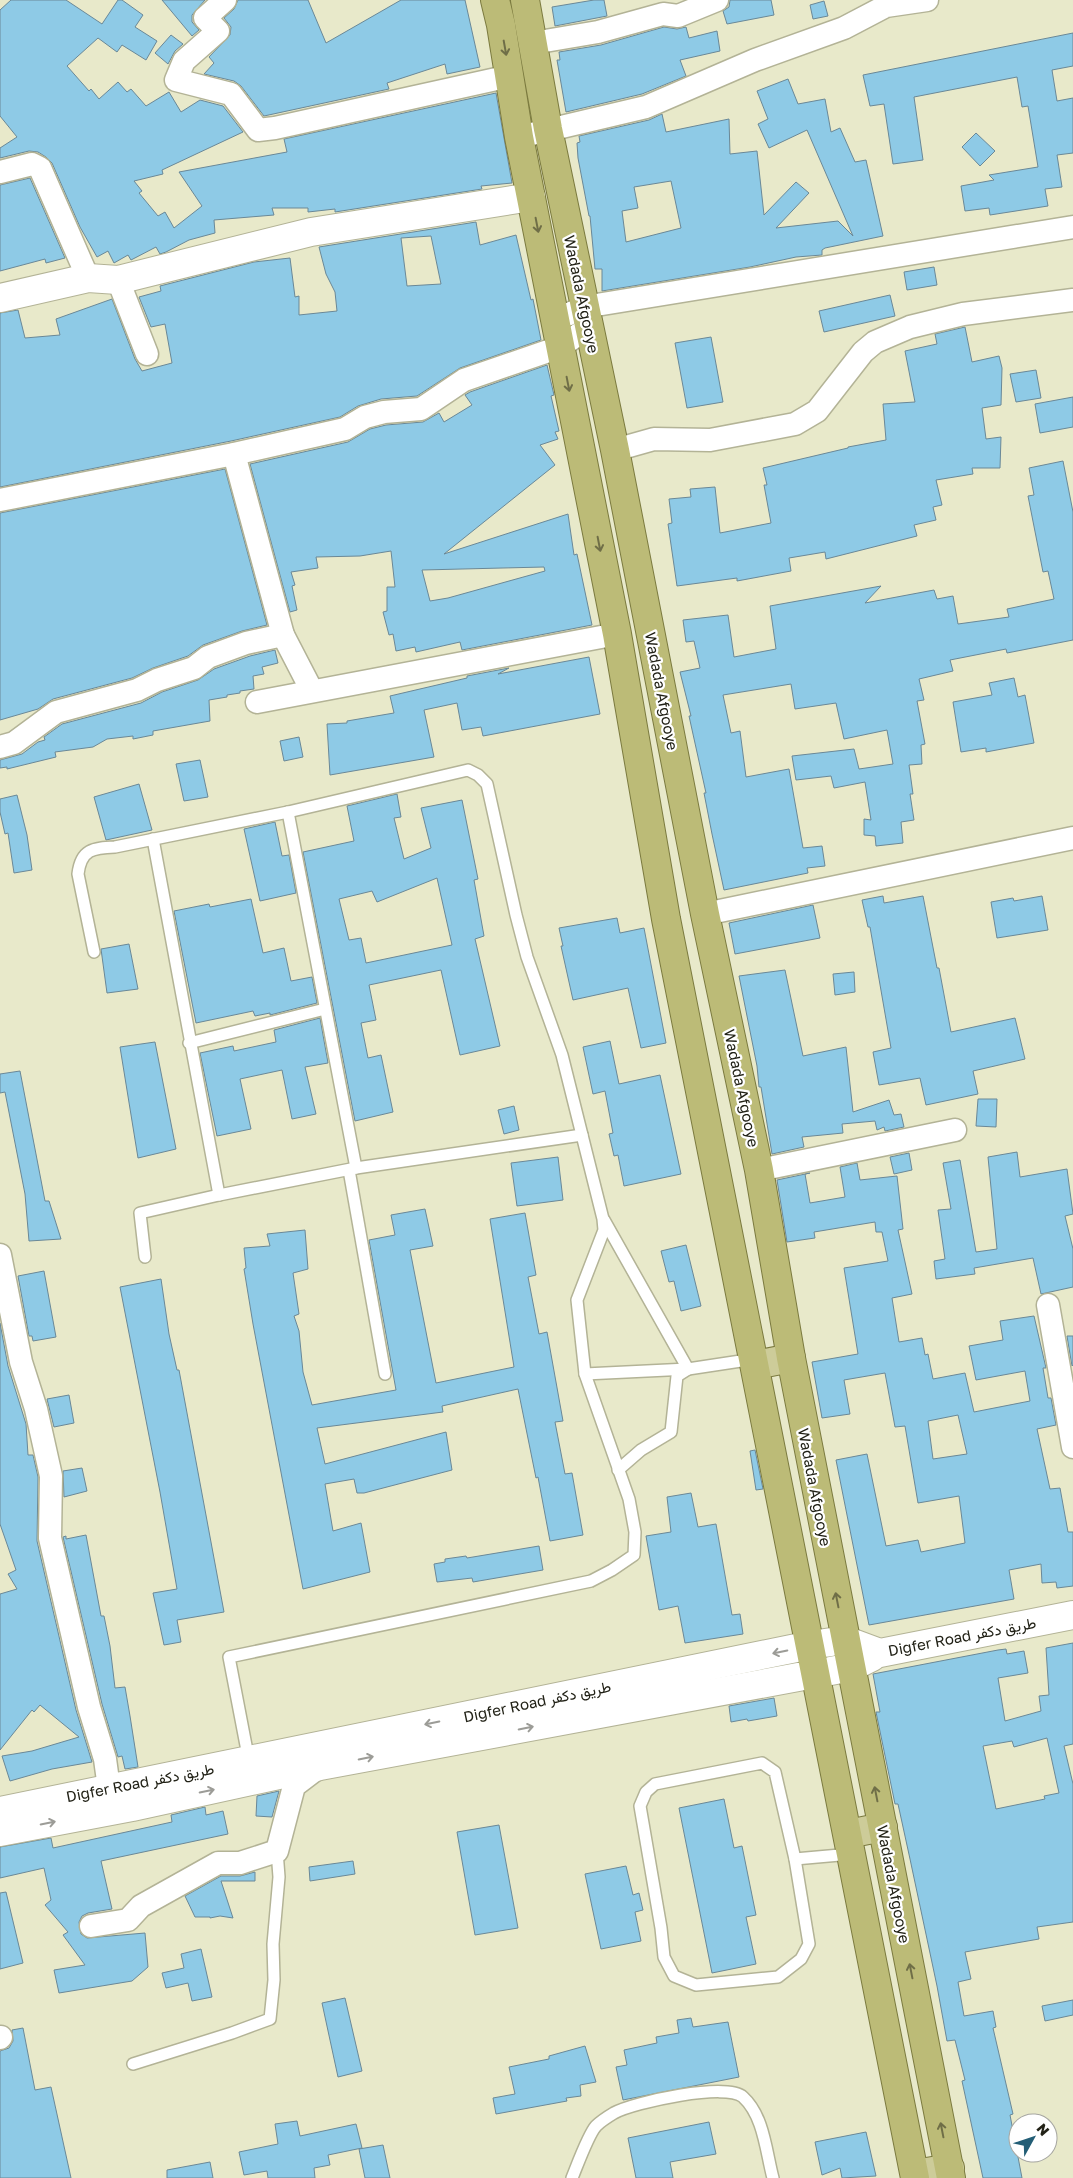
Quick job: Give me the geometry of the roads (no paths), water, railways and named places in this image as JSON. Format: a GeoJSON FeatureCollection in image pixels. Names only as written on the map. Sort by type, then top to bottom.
{"type":"FeatureCollection","features":[{"type":"Feature","properties":{"kind":"highway","name":"Wadada Afgooye"},"geometry":{"type":"LineString","coordinates":[[494,0],[510,76],[519,137],[617,634],[666,919],[915,2176]]}},
{"type":"Feature","properties":{"kind":"highway","name":"Wadada Afgooye"},"geometry":{"type":"LineString","coordinates":[[525,0],[548,129],[615,450],[705,914],[759,1170],[790,1358],[950,2173]]}},
{"type":"Feature","properties":{"kind":"main road"},"geometry":{"type":"LineString","coordinates":[[754,1362],[790,1358]]}},
{"type":"Feature","properties":{"kind":"main road"},"geometry":{"type":"LineString","coordinates":[[850,1844],[883,1827]]}},
{"type":"Feature","properties":{"kind":"main road"},"geometry":{"type":"LineString","coordinates":[[915,2176],[950,2173]]}},
{"type":"Feature","properties":{"kind":"street"},"geometry":{"type":"LineString","coordinates":[[225,0],[205,18],[218,31],[184,62],[176,80],[231,94],[258,130],[275,128],[510,76]]}},
{"type":"Feature","properties":{"kind":"street"},"geometry":{"type":"LineString","coordinates":[[534,43],[598,32],[663,14],[678,16],[717,0]]}},
{"type":"Feature","properties":{"kind":"street"},"geometry":{"type":"LineString","coordinates":[[519,137],[646,107],[754,60],[844,28],[885,3],[927,0]]}},
{"type":"Feature","properties":{"kind":"street"},"geometry":{"type":"LineString","coordinates":[[0,172],[32,164],[40,168],[88,278]]}},
{"type":"Feature","properties":{"kind":"street"},"geometry":{"type":"LineString","coordinates":[[0,298],[88,278],[118,280],[312,232],[531,197]]}},
{"type":"Feature","properties":{"kind":"street"},"geometry":{"type":"LineString","coordinates":[[556,320],[587,317],[1072,234]]}},
{"type":"Feature","properties":{"kind":"street"},"geometry":{"type":"LineString","coordinates":[[118,280],[147,354]]}},
{"type":"Feature","properties":{"kind":"street"},"geometry":{"type":"LineString","coordinates":[[615,450],[654,439],[710,440],[795,424],[817,411],[863,352],[884,339],[910,327],[962,314],[1073,300]]}},
{"type":"Feature","properties":{"kind":"street"},"geometry":{"type":"LineString","coordinates":[[0,500],[234,454],[345,429],[365,417],[384,412],[421,409],[464,380],[560,347],[587,317]]}},
{"type":"Feature","properties":{"kind":"street"},"geometry":{"type":"LineString","coordinates":[[234,454],[283,635],[312,691]]}},
{"type":"Feature","properties":{"kind":"street"},"geometry":{"type":"LineString","coordinates":[[257,702],[617,634]]}},
{"type":"Feature","properties":{"kind":"street"},"geometry":{"type":"LineString","coordinates":[[0,747],[14,743],[56,712],[137,690],[157,680],[194,668],[208,657],[246,643],[283,635]]}},
{"type":"Feature","properties":{"kind":"street"},"geometry":{"type":"LineString","coordinates":[[705,914],[1073,838]]}},
{"type":"Feature","properties":{"kind":"street"},"geometry":{"type":"LineString","coordinates":[[759,1170],[955,1130]]}},
{"type":"Feature","properties":{"kind":"street"},"geometry":{"type":"LineString","coordinates":[[0,1256],[21,1362],[36,1409],[51,1476],[50,1538],[90,1707],[105,1759],[109,1788]]}},
{"type":"Feature","properties":{"kind":"street"},"geometry":{"type":"LineString","coordinates":[[1048,1305],[1073,1447]]}},
{"type":"Feature","properties":{"kind":"street","name":"Digfer Road طريق دكفر"},"geometry":{"type":"LineString","coordinates":[[0,1811],[109,1788],[252,1770],[320,1766],[852,1667],[880,1652],[1073,1615]]}},
{"type":"Feature","properties":{"kind":"street","name":"Digfer Road طريق دكفر"},"geometry":{"type":"LineString","coordinates":[[0,1832],[252,1770],[811,1645],[845,1640],[880,1652]]}},
{"type":"Feature","properties":{"kind":"street"},"geometry":{"type":"LineString","coordinates":[[91,1926],[128,1920],[141,1906],[218,1863],[240,1863],[278,1851],[294,1786],[320,1766]]}},
{"type":"Feature","properties":{"kind":"lane"},"geometry":{"type":"LineString","coordinates":[[94,952],[78,874],[80,861],[86,853],[96,848],[288,812],[468,770],[478,775],[487,784],[528,957],[562,1056],[604,1219],[688,1369]]}},
{"type":"Feature","properties":{"kind":"lane"},"geometry":{"type":"LineString","coordinates":[[288,812],[353,1169],[385,1374]]}},
{"type":"Feature","properties":{"kind":"lane"},"geometry":{"type":"LineString","coordinates":[[152,839],[219,1195]]}},
{"type":"Feature","properties":{"kind":"lane"},"geometry":{"type":"LineString","coordinates":[[189,1043],[325,1010]]}},
{"type":"Feature","properties":{"kind":"lane"},"geometry":{"type":"LineString","coordinates":[[145,1257],[140,1213],[219,1195],[353,1169],[582,1135]]}},
{"type":"Feature","properties":{"kind":"lane"},"geometry":{"type":"LineString","coordinates":[[252,1770],[229,1657],[581,1583],[612,1570],[634,1555],[635,1532],[628,1499],[585,1374],[577,1300],[604,1230],[604,1219]]}},
{"type":"Feature","properties":{"kind":"lane"},"geometry":{"type":"LineString","coordinates":[[585,1374],[688,1369],[754,1362]]}},
{"type":"Feature","properties":{"kind":"lane"},"geometry":{"type":"LineString","coordinates":[[618,1470],[641,1450],[671,1432],[677,1376],[688,1369]]}},
{"type":"Feature","properties":{"kind":"lane"},"geometry":{"type":"LineString","coordinates":[[762,1763],[775,1772],[795,1859],[809,1944],[801,1959],[778,1977],[696,1985],[674,1976],[664,1957],[661,1928],[640,1806],[646,1792],[655,1784],[762,1763]]}},
{"type":"Feature","properties":{"kind":"lane"},"geometry":{"type":"LineString","coordinates":[[795,1859],[850,1844]]}},
{"type":"Feature","properties":{"kind":"lane"},"geometry":{"type":"LineString","coordinates":[[133,2064],[270,2019],[274,1980],[272,1944],[279,1876],[278,1851]]}},
{"type":"Feature","properties":{"kind":"lane"},"geometry":{"type":"LineString","coordinates":[[572,2178],[595,2127],[614,2113],[635,2105],[690,2094],[728,2091],[742,2096],[756,2113],[773,2178]]}}]}
